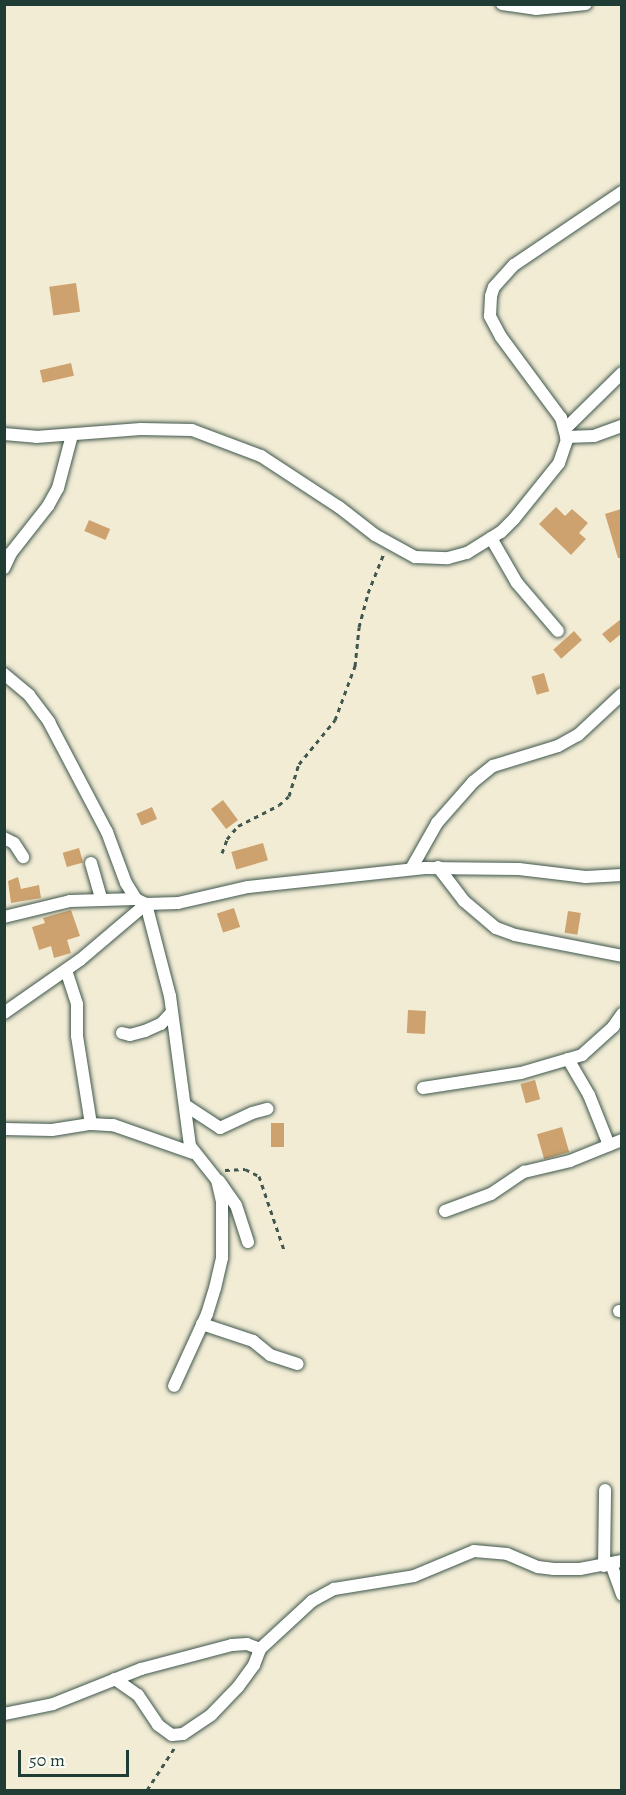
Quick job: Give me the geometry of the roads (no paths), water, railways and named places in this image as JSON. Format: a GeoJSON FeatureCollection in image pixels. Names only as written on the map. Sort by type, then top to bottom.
{"type":"FeatureCollection","features":[{"type":"Feature","properties":{"kind":"street"},"geometry":{"type":"LineString","coordinates":[[502,4],[536,9],[586,4]]}},
{"type":"Feature","properties":{"kind":"street"},"geometry":{"type":"LineString","coordinates":[[566,433],[538,384],[512,352],[490,316],[490,296],[494,287],[514,265],[621,192]]}},
{"type":"Feature","properties":{"kind":"street"},"geometry":{"type":"LineString","coordinates":[[4,434],[36,437],[141,429],[201,433],[261,456],[389,543],[416,556],[448,558],[466,553],[491,538],[514,519],[559,463],[566,433],[621,373]]}},
{"type":"Feature","properties":{"kind":"street"},"geometry":{"type":"LineString","coordinates":[[566,433],[594,436],[621,426]]}},
{"type":"Feature","properties":{"kind":"street"},"geometry":{"type":"LineString","coordinates":[[4,568],[12,552],[48,506],[58,488],[72,435]]}},
{"type":"Feature","properties":{"kind":"street"},"geometry":{"type":"LineString","coordinates":[[491,538],[517,583],[558,631]]}},
{"type":"Feature","properties":{"kind":"street"},"geometry":{"type":"LineString","coordinates":[[4,674],[29,695],[49,722],[107,832],[126,883],[141,901],[172,1012],[189,1140],[194,1153],[236,1205],[248,1242]]}},
{"type":"Feature","properties":{"kind":"street"},"geometry":{"type":"LineString","coordinates":[[411,869],[437,823],[473,782],[493,766],[558,746],[578,735],[621,694]]}},
{"type":"Feature","properties":{"kind":"street"},"geometry":{"type":"LineString","coordinates":[[4,838],[14,843],[22,857]]}},
{"type":"Feature","properties":{"kind":"street"},"geometry":{"type":"LineString","coordinates":[[91,863],[101,899]]}},
{"type":"Feature","properties":{"kind":"street"},"geometry":{"type":"LineString","coordinates":[[438,867],[464,901],[496,928],[515,935],[621,956]]}},
{"type":"Feature","properties":{"kind":"street"},"geometry":{"type":"LineString","coordinates":[[4,917],[70,901],[101,899],[141,901],[159,906],[249,886],[438,867],[519,869],[586,877],[621,875]]}},
{"type":"Feature","properties":{"kind":"street"},"geometry":{"type":"LineString","coordinates":[[4,1012],[66,970],[141,901]]}},
{"type":"Feature","properties":{"kind":"street"},"geometry":{"type":"LineString","coordinates":[[66,970],[77,1004],[77,1036],[91,1124]]}},
{"type":"Feature","properties":{"kind":"street"},"geometry":{"type":"LineString","coordinates":[[122,1033],[130,1035],[145,1031],[161,1024],[172,1012]]}},
{"type":"Feature","properties":{"kind":"street"},"geometry":{"type":"LineString","coordinates":[[423,1088],[521,1074],[582,1054],[598,1042],[621,1014]]}},
{"type":"Feature","properties":{"kind":"street"},"geometry":{"type":"LineString","coordinates":[[568,1059],[589,1095],[609,1145]]}},
{"type":"Feature","properties":{"kind":"street"},"geometry":{"type":"LineString","coordinates":[[185,1105],[220,1128],[252,1113],[267,1109]]}},
{"type":"Feature","properties":{"kind":"street"},"geometry":{"type":"LineString","coordinates":[[4,1129],[52,1130],[91,1124],[113,1125],[194,1153]]}},
{"type":"Feature","properties":{"kind":"street"},"geometry":{"type":"LineString","coordinates":[[445,1211],[491,1194],[524,1172],[570,1161],[621,1140]]}},
{"type":"Feature","properties":{"kind":"street"},"geometry":{"type":"LineString","coordinates":[[174,1386],[202,1324],[215,1288],[222,1258],[223,1212],[214,1176]]}},
{"type":"Feature","properties":{"kind":"street"},"geometry":{"type":"LineString","coordinates":[[202,1324],[253,1341],[270,1355],[298,1364]]}},
{"type":"Feature","properties":{"kind":"street"},"geometry":{"type":"LineString","coordinates":[[605,1491],[612,1564],[621,1595]]}},
{"type":"Feature","properties":{"kind":"street"},"geometry":{"type":"LineString","coordinates":[[115,1679],[138,1695],[158,1725],[172,1735],[183,1734],[212,1715],[238,1687],[254,1665],[260,1649],[312,1601],[334,1589],[414,1576],[474,1551],[507,1554],[538,1567],[554,1569],[612,1564]]}},
{"type":"Feature","properties":{"kind":"street"},"geometry":{"type":"LineString","coordinates":[[4,1714],[53,1704],[141,1669],[232,1645],[247,1644],[260,1649]]}}]}
